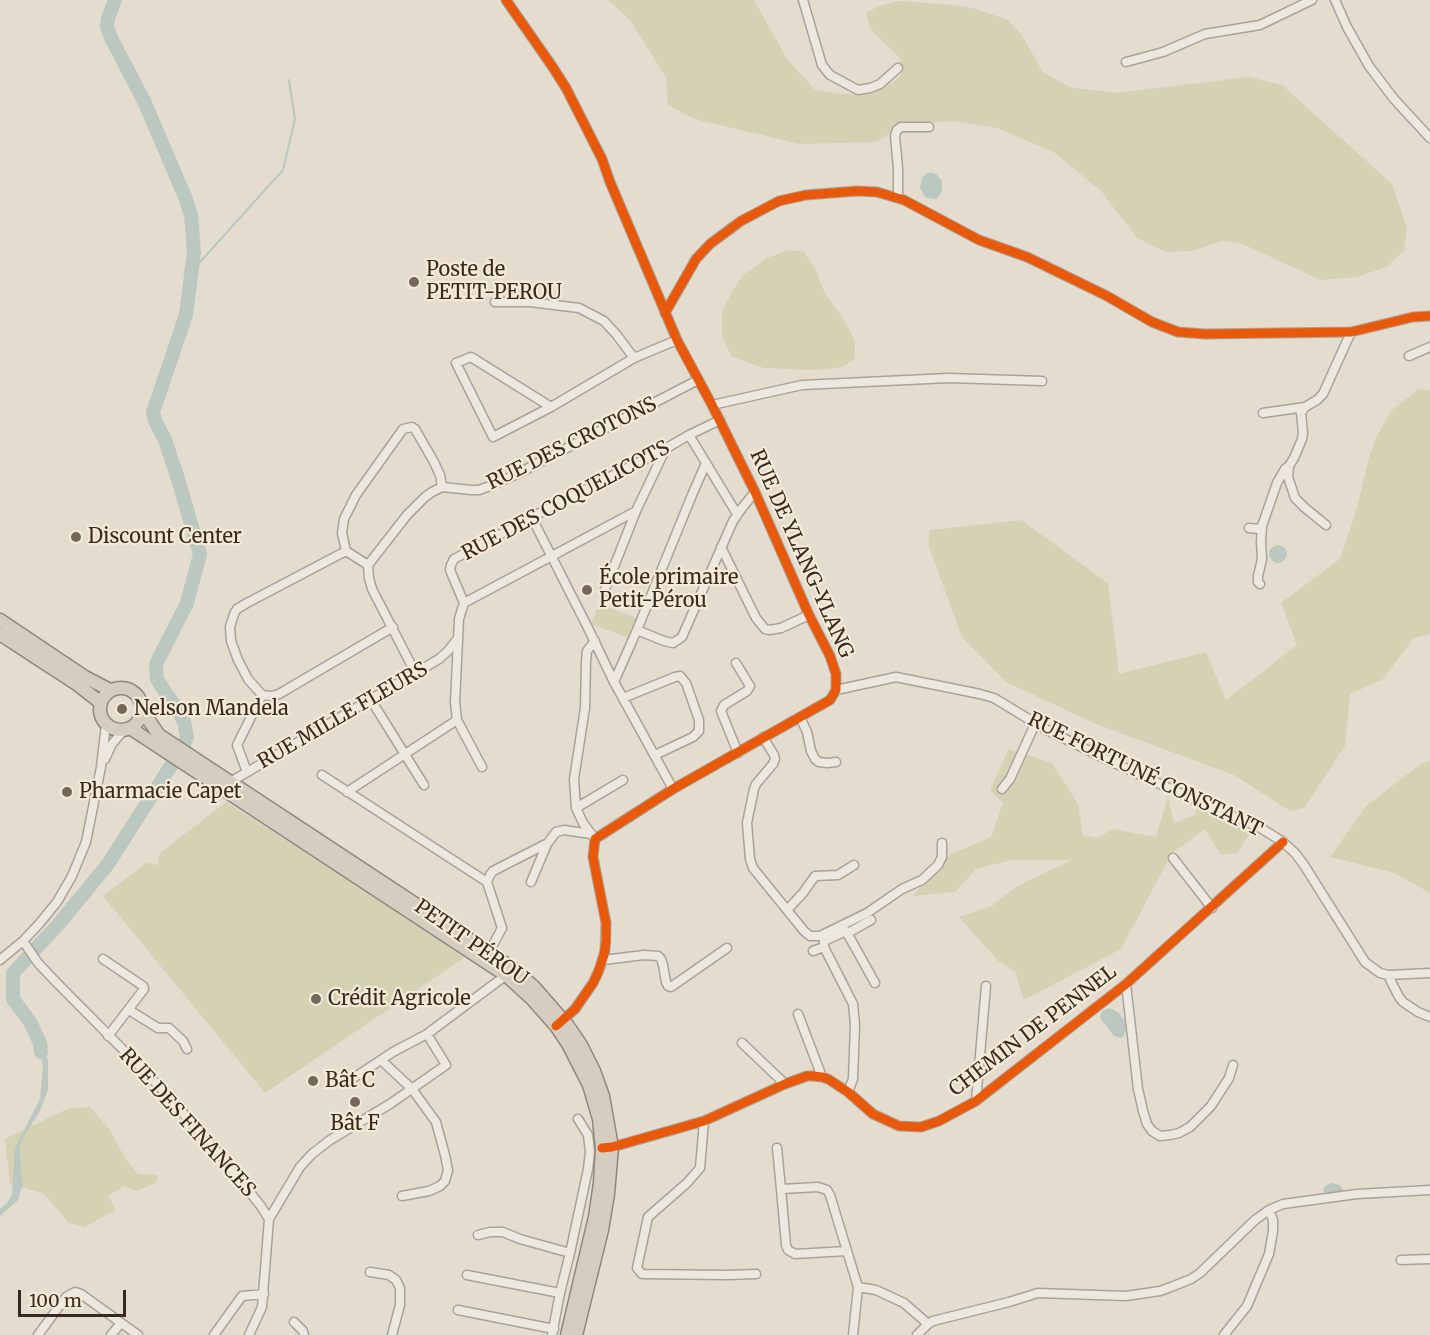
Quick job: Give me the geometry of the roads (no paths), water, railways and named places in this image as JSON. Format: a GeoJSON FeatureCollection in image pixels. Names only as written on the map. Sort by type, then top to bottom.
{"type":"FeatureCollection","features":[{"type":"Feature","properties":{"kind":"highway"},"geometry":{"type":"LineString","coordinates":[[0,620],[86,677],[110,690]]}},
{"type":"Feature","properties":{"kind":"highway"},"geometry":{"type":"LineString","coordinates":[[0,634],[78,685],[100,703]]}},
{"type":"Feature","properties":{"kind":"highway"},"geometry":{"type":"LineString","coordinates":[[120,687],[131,689],[142,702],[143,712],[138,722],[127,729],[115,729],[106,724],[100,714],[100,703],[110,690],[120,687]]}},
{"type":"Feature","properties":{"kind":"highway","name":"PETIT PÉROU"},"geometry":{"type":"LineString","coordinates":[[143,712],[159,735],[179,754]]}},
{"type":"Feature","properties":{"kind":"highway","name":"PETIT PÉROU"},"geometry":{"type":"LineString","coordinates":[[127,729],[179,754],[510,972],[532,999],[560,1023],[589,1085],[607,1148],[608,1194],[602,1230],[575,1320],[567,1335]]}},
{"type":"Feature","properties":{"kind":"highway","name":"PETIT PÉROU"},"geometry":{"type":"LineString","coordinates":[[575,1320],[576,1335]]}},
{"type":"Feature","properties":{"kind":"street","name":"RUE DE YLANG-YLANG"},"geometry":{"type":"LineString","coordinates":[[506,0],[566,88],[594,142],[677,340],[755,492],[809,615],[830,656],[836,674],[836,690],[830,700],[593,836]]}},
{"type":"Feature","properties":{"kind":"street"},"geometry":{"type":"LineString","coordinates":[[803,0],[822,65],[830,75],[858,90],[880,84],[898,68]]}},
{"type":"Feature","properties":{"kind":"street"},"geometry":{"type":"LineString","coordinates":[[1126,62],[1162,52],[1205,34],[1260,25],[1312,0]]}},
{"type":"Feature","properties":{"kind":"street"},"geometry":{"type":"LineString","coordinates":[[1335,0],[1347,27],[1370,66],[1394,99],[1430,138]]}},
{"type":"Feature","properties":{"kind":"street"},"geometry":{"type":"LineString","coordinates":[[898,198],[897,130],[901,127],[929,127]]}},
{"type":"Feature","properties":{"kind":"street"},"geometry":{"type":"LineString","coordinates":[[665,313],[696,259],[710,244],[741,221],[779,201],[806,195],[857,191],[877,192],[898,198],[979,240],[1027,257],[1107,296],[1152,322],[1178,333],[1351,332],[1413,317],[1430,316]]}},
{"type":"Feature","properties":{"kind":"street"},"geometry":{"type":"LineString","coordinates":[[495,302],[530,302],[579,308],[604,321],[634,358]]}},
{"type":"Feature","properties":{"kind":"street"},"geometry":{"type":"LineString","coordinates":[[1263,412],[1305,407],[1317,400],[1323,394],[1351,332]]}},
{"type":"Feature","properties":{"kind":"street"},"geometry":{"type":"LineString","coordinates":[[551,407],[471,357],[456,363],[493,437],[551,407],[634,358],[677,340]]}},
{"type":"Feature","properties":{"kind":"street"},"geometry":{"type":"LineString","coordinates":[[1409,356],[1430,347]]}},
{"type":"Feature","properties":{"kind":"street"},"geometry":{"type":"LineString","coordinates":[[712,405],[802,385],[949,378],[1042,381]]}},
{"type":"Feature","properties":{"kind":"street","name":"RUE DES CROTONS"},"geometry":{"type":"LineString","coordinates":[[442,487],[479,490],[490,486],[698,380]]}},
{"type":"Feature","properties":{"kind":"street"},"geometry":{"type":"LineString","coordinates":[[1260,584],[1258,576],[1262,559],[1262,526],[1277,483],[1294,458],[1302,439],[1301,413],[1305,407]]}},
{"type":"Feature","properties":{"kind":"street","name":"RUE DES COQUELICOTS"},"geometry":{"type":"LineString","coordinates":[[464,603],[450,570],[454,559],[720,420]]}},
{"type":"Feature","properties":{"kind":"street"},"geometry":{"type":"LineString","coordinates":[[368,565],[346,551],[342,532],[345,515],[365,481],[403,429],[410,427],[415,429],[434,462],[442,487],[425,497],[407,515],[368,565],[372,589],[416,674]]}},
{"type":"Feature","properties":{"kind":"street"},"geometry":{"type":"LineString","coordinates":[[689,435],[737,514]]}},
{"type":"Feature","properties":{"kind":"street"},"geometry":{"type":"LineString","coordinates":[[604,592],[636,511],[665,449]]}},
{"type":"Feature","properties":{"kind":"street"},"geometry":{"type":"LineString","coordinates":[[614,682],[638,630],[706,463]]}},
{"type":"Feature","properties":{"kind":"street"},"geometry":{"type":"LineString","coordinates":[[1289,466],[1288,477],[1295,498],[1326,525]]}},
{"type":"Feature","properties":{"kind":"street"},"geometry":{"type":"LineString","coordinates":[[638,630],[673,643],[682,637],[737,514],[755,492]]}},
{"type":"Feature","properties":{"kind":"street"},"geometry":{"type":"LineString","coordinates":[[482,767],[457,720],[455,702],[459,619],[464,603],[636,511]]}},
{"type":"Feature","properties":{"kind":"street"},"geometry":{"type":"LineString","coordinates":[[531,518],[614,682],[673,789]]}},
{"type":"Feature","properties":{"kind":"street"},"geometry":{"type":"LineString","coordinates":[[1249,528],[1258,529],[1262,526]]}},
{"type":"Feature","properties":{"kind":"street"},"geometry":{"type":"LineString","coordinates":[[721,547],[756,618],[765,629],[780,628],[809,615]]}},
{"type":"Feature","properties":{"kind":"street"},"geometry":{"type":"LineString","coordinates":[[346,551],[237,609],[230,627],[231,641],[248,679],[262,695],[279,694],[393,627]]}},
{"type":"Feature","properties":{"kind":"street","name":"RUE MILLE FLEURS"},"geometry":{"type":"LineString","coordinates":[[226,785],[416,674],[444,656],[458,638]]}},
{"type":"Feature","properties":{"kind":"street"},"geometry":{"type":"LineString","coordinates":[[560,1023],[575,1009],[593,983],[603,960],[606,941],[606,923],[593,857],[593,836],[583,823],[576,807],[574,779],[585,708],[585,661],[587,651],[595,642]]}},
{"type":"Feature","properties":{"kind":"street"},"geometry":{"type":"LineString","coordinates":[[736,663],[750,686],[747,691],[724,705],[721,711],[738,753]]}},
{"type":"Feature","properties":{"kind":"street"},"geometry":{"type":"LineString","coordinates":[[623,698],[675,676],[680,676],[686,683],[699,720],[699,731],[693,737],[655,755]]}},
{"type":"Feature","properties":{"kind":"street","name":"RUE FORTUNÉ CONSTANT"},"geometry":{"type":"LineString","coordinates":[[836,690],[889,678],[902,678],[988,695],[1035,724],[1108,760],[1258,827],[1283,842],[1295,853],[1365,962],[1380,973],[1388,975]]}},
{"type":"Feature","properties":{"kind":"street"},"geometry":{"type":"LineString","coordinates":[[247,772],[237,745],[262,695]]}},
{"type":"Feature","properties":{"kind":"street"},"geometry":{"type":"LineString","coordinates":[[371,700],[424,784]]}},
{"type":"Feature","properties":{"kind":"street"},"geometry":{"type":"LineString","coordinates":[[800,717],[815,759],[819,762],[836,762]]}},
{"type":"Feature","properties":{"kind":"street"},"geometry":{"type":"LineString","coordinates":[[347,792],[457,720]]}},
{"type":"Feature","properties":{"kind":"street"},"geometry":{"type":"LineString","coordinates":[[0,960],[25,945],[57,902],[72,876],[86,842],[101,767],[106,724]]}},
{"type":"Feature","properties":{"kind":"street"},"geometry":{"type":"LineString","coordinates":[[1002,789],[1010,779],[1035,724]]}},
{"type":"Feature","properties":{"kind":"street"},"geometry":{"type":"LineString","coordinates":[[101,767],[112,744],[127,729]]}},
{"type":"Feature","properties":{"kind":"street"},"geometry":{"type":"LineString","coordinates":[[763,737],[775,759],[756,784],[747,823],[753,868],[810,936],[820,936],[867,913],[902,889],[922,880],[938,865],[942,857],[942,843]]}},
{"type":"Feature","properties":{"kind":"street"},"geometry":{"type":"LineString","coordinates":[[322,775],[487,882],[502,928],[494,943]]}},
{"type":"Feature","properties":{"kind":"street"},"geometry":{"type":"LineString","coordinates":[[576,807],[623,780]]}},
{"type":"Feature","properties":{"kind":"street"},"geometry":{"type":"LineString","coordinates":[[531,882],[547,844],[556,832],[560,830],[593,836]]}},
{"type":"Feature","properties":{"kind":"street","name":"CHEMIN DE PENNEL"},"geometry":{"type":"LineString","coordinates":[[822,1077],[849,1092],[873,1114],[899,1126],[921,1126],[939,1121],[976,1101],[1126,984],[1283,842]]}},
{"type":"Feature","properties":{"kind":"street"},"geometry":{"type":"LineString","coordinates":[[487,882],[493,871],[547,844]]}},
{"type":"Feature","properties":{"kind":"street"},"geometry":{"type":"LineString","coordinates":[[1173,858],[1212,908]]}},
{"type":"Feature","properties":{"kind":"street"},"geometry":{"type":"LineString","coordinates":[[787,910],[803,893],[814,876],[818,874],[838,875],[854,865]]}},
{"type":"Feature","properties":{"kind":"street"},"geometry":{"type":"LineString","coordinates":[[848,933],[872,920]]}},
{"type":"Feature","properties":{"kind":"street"},"geometry":{"type":"LineString","coordinates":[[849,1092],[853,1079],[855,1025],[853,1004],[824,947],[824,941],[845,930],[875,982]]}},
{"type":"Feature","properties":{"kind":"street","name":"RUE DES FINANCES"},"geometry":{"type":"LineString","coordinates":[[25,945],[56,982],[160,1087],[220,1155],[260,1204],[269,1219]]}},
{"type":"Feature","properties":{"kind":"street"},"geometry":{"type":"LineString","coordinates":[[813,951],[824,947]]}},
{"type":"Feature","properties":{"kind":"street"},"geometry":{"type":"LineString","coordinates":[[603,960],[658,956],[663,965],[666,982],[671,987],[727,948]]}},
{"type":"Feature","properties":{"kind":"street"},"geometry":{"type":"LineString","coordinates":[[103,959],[144,988],[108,1036]]}},
{"type":"Feature","properties":{"kind":"street"},"geometry":{"type":"LineString","coordinates":[[352,1078],[427,1034],[510,972]]}},
{"type":"Feature","properties":{"kind":"street"},"geometry":{"type":"LineString","coordinates":[[1430,973],[1388,975],[1403,1002],[1430,1017]]}},
{"type":"Feature","properties":{"kind":"street"},"geometry":{"type":"LineString","coordinates":[[1126,984],[1138,1089],[1147,1124],[1152,1131],[1160,1136],[1170,1135],[1190,1127],[1210,1106],[1229,1078],[1233,1065]]}},
{"type":"Feature","properties":{"kind":"street"},"geometry":{"type":"LineString","coordinates":[[976,1101],[986,986]]}},
{"type":"Feature","properties":{"kind":"street"},"geometry":{"type":"LineString","coordinates":[[129,1010],[158,1028],[169,1028],[183,1041],[187,1049]]}},
{"type":"Feature","properties":{"kind":"street"},"geometry":{"type":"LineString","coordinates":[[607,1148],[704,1121],[807,1076],[822,1077],[798,1014]]}},
{"type":"Feature","properties":{"kind":"street"},"geometry":{"type":"LineString","coordinates":[[249,1335],[260,1311],[264,1294],[269,1219],[300,1167],[312,1154],[446,1065],[427,1034]]}},
{"type":"Feature","properties":{"kind":"street"},"geometry":{"type":"LineString","coordinates":[[742,1043],[786,1084]]}},
{"type":"Feature","properties":{"kind":"street"},"geometry":{"type":"LineString","coordinates":[[381,1060],[412,1089],[436,1122],[448,1170],[445,1181],[440,1186],[429,1191],[402,1196]]}},
{"type":"Feature","properties":{"kind":"street"},"geometry":{"type":"LineString","coordinates":[[458,1310],[553,1332],[590,1152],[586,1131],[578,1119]]}},
{"type":"Feature","properties":{"kind":"street"},"geometry":{"type":"LineString","coordinates":[[704,1121],[700,1168],[687,1183],[648,1217],[637,1268],[642,1274],[756,1274]]}},
{"type":"Feature","properties":{"kind":"street"},"geometry":{"type":"LineString","coordinates":[[777,1148],[788,1250],[795,1254],[847,1251]]}},
{"type":"Feature","properties":{"kind":"street"},"geometry":{"type":"LineString","coordinates":[[781,1189],[818,1187],[827,1190],[830,1195],[858,1287],[853,1335]]}},
{"type":"Feature","properties":{"kind":"street"},"geometry":{"type":"LineString","coordinates":[[917,1335],[933,1321],[1038,1293],[1126,1296],[1166,1289],[1191,1280],[1246,1228],[1269,1210],[1282,1204],[1338,1196],[1430,1190]]}},
{"type":"Feature","properties":{"kind":"street"},"geometry":{"type":"LineString","coordinates":[[1224,1335],[1247,1306],[1269,1254],[1273,1220],[1269,1210]]}},
{"type":"Feature","properties":{"kind":"street"},"geometry":{"type":"LineString","coordinates":[[478,1235],[503,1232],[520,1239],[570,1252]]}},
{"type":"Feature","properties":{"kind":"street"},"geometry":{"type":"LineString","coordinates":[[1401,1260],[1430,1259]]}},
{"type":"Feature","properties":{"kind":"street"},"geometry":{"type":"LineString","coordinates":[[370,1272],[389,1275],[396,1280],[400,1288],[400,1305],[393,1335]]}},
{"type":"Feature","properties":{"kind":"street"},"geometry":{"type":"LineString","coordinates":[[467,1275],[560,1293]]}},
{"type":"Feature","properties":{"kind":"street"},"geometry":{"type":"LineString","coordinates":[[858,1287],[876,1290],[904,1304],[928,1324]]}},
{"type":"Feature","properties":{"kind":"street"},"geometry":{"type":"LineString","coordinates":[[38,1335],[66,1297],[75,1293],[81,1294],[138,1335]]}},
{"type":"Feature","properties":{"kind":"street"},"geometry":{"type":"LineString","coordinates":[[214,1335],[242,1296],[264,1294]]}},
{"type":"Feature","properties":{"kind":"street"},"geometry":{"type":"LineString","coordinates":[[556,1313],[575,1320]]}},
{"type":"Feature","properties":{"kind":"street"},"geometry":{"type":"LineString","coordinates":[[294,1322],[304,1335]]}},
{"type":"Feature","properties":{"kind":"street"},"geometry":{"type":"LineString","coordinates":[[111,1335],[121,1323]]}},
{"type":"Feature","properties":{"kind":"waterway"},"geometry":{"type":"LineString","coordinates":[[41,1052],[40,1043],[30,1022],[13,999],[13,973],[57,926],[108,864],[183,747],[187,737],[184,722],[178,709],[157,679],[156,664],[187,603],[200,554],[178,479],[153,412],[186,315],[194,252],[191,215],[144,101],[107,27],[115,0]]}},
{"type":"Feature","properties":{"kind":"waterway"},"geometry":{"type":"LineString","coordinates":[[191,272],[283,170],[295,119],[289,80]]}},
{"type":"Feature","properties":{"kind":"place","name":"Poste de PETIT-PEROU"},"geometry":{"type":"Point","coordinates":[414,282]}},
{"type":"Feature","properties":{"kind":"place","name":"Discount Center"},"geometry":{"type":"Point","coordinates":[76,537]}},
{"type":"Feature","properties":{"kind":"place","name":"École primaire Petit-Pérou"},"geometry":{"type":"Point","coordinates":[587,590]}},
{"type":"Feature","properties":{"kind":"place","name":"Nelson Mandela"},"geometry":{"type":"Point","coordinates":[122,709]}},
{"type":"Feature","properties":{"kind":"place","name":"Pharmacie Capet"},"geometry":{"type":"Point","coordinates":[67,792]}},
{"type":"Feature","properties":{"kind":"place","name":"Crédit Agricole"},"geometry":{"type":"Point","coordinates":[316,999]}},
{"type":"Feature","properties":{"kind":"place","name":"Bât C"},"geometry":{"type":"Point","coordinates":[313,1081]}},
{"type":"Feature","properties":{"kind":"place","name":"Bât F"},"geometry":{"type":"Point","coordinates":[355,1102]}}]}
